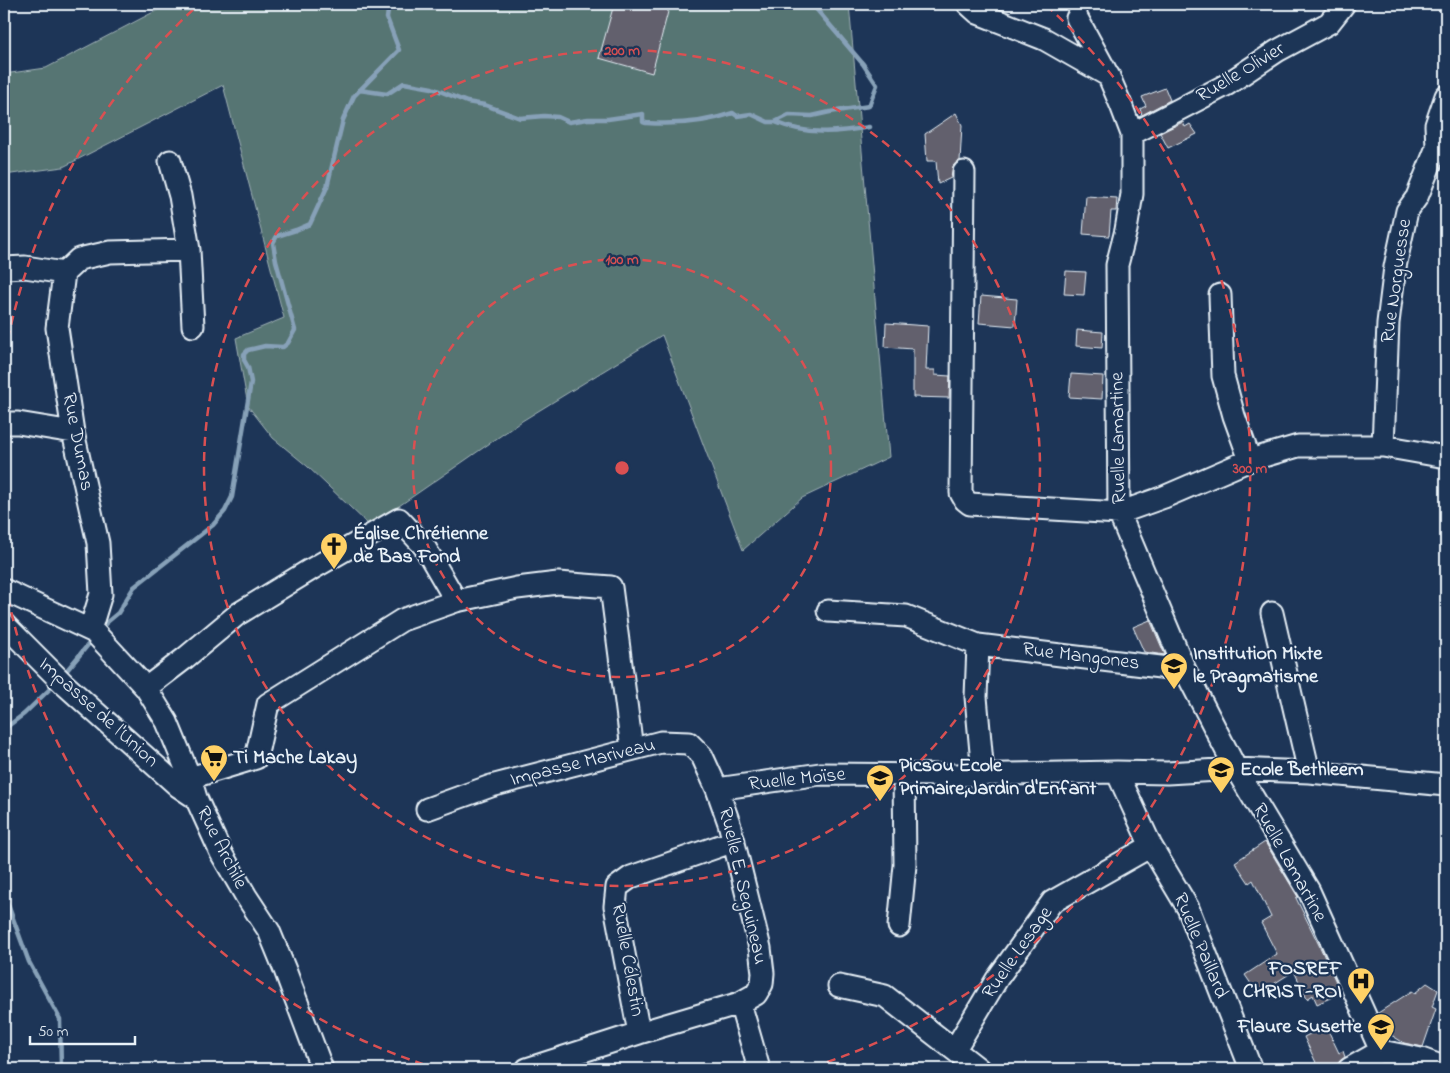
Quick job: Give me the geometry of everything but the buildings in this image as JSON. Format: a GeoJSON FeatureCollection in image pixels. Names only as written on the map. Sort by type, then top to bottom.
{"type":"FeatureCollection","features":[{"type":"Feature","properties":{"kind":"street"},"geometry":{"type":"LineString","coordinates":[[968,4],[978,12],[1044,39],[1109,76]]}},
{"type":"Feature","properties":{"kind":"street","name":"Ruelle Olivier"},"geometry":{"type":"LineString","coordinates":[[1132,134],[1226,85],[1277,52],[1328,23],[1344,4]]}},
{"type":"Feature","properties":{"kind":"street","name":"Ruelle Lamartine"},"geometry":{"type":"LineString","coordinates":[[1077,18],[1109,76],[1132,134],[1132,194],[1126,230],[1117,265],[1119,512],[1185,670],[1236,769],[1309,891],[1381,1051]]}},
{"type":"Feature","properties":{"kind":"street","name":"Rue Norguesse"},"geometry":{"type":"LineString","coordinates":[[1383,446],[1388,323],[1395,268],[1407,211],[1417,197],[1437,147],[1436,125],[1446,96]]}},
{"type":"Feature","properties":{"kind":"street"},"geometry":{"type":"LineString","coordinates":[[170,161],[180,196],[189,250],[193,326]]}},
{"type":"Feature","properties":{"kind":"street"},"geometry":{"type":"LineString","coordinates":[[964,172],[961,493],[970,504],[1119,512],[1164,497],[1250,460],[1298,446],[1383,446],[1446,457]]}},
{"type":"Feature","properties":{"kind":"street"},"geometry":{"type":"LineString","coordinates":[[4,268],[72,266],[110,252],[189,250]]}},
{"type":"Feature","properties":{"kind":"street","name":"Rue Dumas"},"geometry":{"type":"LineString","coordinates":[[72,266],[57,328],[73,432],[98,543],[101,594],[95,634]]}},
{"type":"Feature","properties":{"kind":"street"},"geometry":{"type":"LineString","coordinates":[[1220,296],[1223,376],[1234,416],[1250,460]]}},
{"type":"Feature","properties":{"kind":"street"},"geometry":{"type":"LineString","coordinates":[[4,423],[18,423],[73,432]]}},
{"type":"Feature","properties":{"kind":"street"},"geometry":{"type":"LineString","coordinates":[[146,688],[238,614],[399,519],[424,546],[456,601]]}},
{"type":"Feature","properties":{"kind":"street"},"geometry":{"type":"LineString","coordinates":[[190,778],[256,758],[268,704],[402,620],[456,601],[517,588],[558,583],[611,587],[632,749]]}},
{"type":"Feature","properties":{"kind":"street","name":"Rue Archile"},"geometry":{"type":"LineString","coordinates":[[4,590],[95,634],[146,688],[167,722],[190,778],[196,798],[221,853],[269,931],[285,970],[318,1068]]}},
{"type":"Feature","properties":{"kind":"street","name":"Rue Mangones"},"geometry":{"type":"LineString","coordinates":[[828,611],[906,616],[978,645],[1185,670]]}},
{"type":"Feature","properties":{"kind":"street"},"geometry":{"type":"LineString","coordinates":[[1272,613],[1309,772]]}},
{"type":"Feature","properties":{"kind":"street","name":"Impasse de l'Union"},"geometry":{"type":"LineString","coordinates":[[4,624],[59,679],[178,786],[196,798]]}},
{"type":"Feature","properties":{"kind":"street"},"geometry":{"type":"LineString","coordinates":[[978,645],[976,697],[983,774]]}},
{"type":"Feature","properties":{"kind":"street","name":"Impasse Mariveau"},"geometry":{"type":"LineString","coordinates":[[427,809],[491,786],[661,742],[689,743],[702,756],[717,789]]}},
{"type":"Feature","properties":{"kind":"street","name":"Ruelle Moïse"},"geometry":{"type":"LineString","coordinates":[[717,789],[820,774],[1167,773],[1236,769],[1309,772],[1446,786]]}},
{"type":"Feature","properties":{"kind":"street","name":"Ruelle Paillard"},"geometry":{"type":"LineString","coordinates":[[1117,772],[1151,846],[1188,908],[1251,1069]]}},
{"type":"Feature","properties":{"kind":"street"},"geometry":{"type":"LineString","coordinates":[[899,926],[905,865],[904,774]]}},
{"type":"Feature","properties":{"kind":"street","name":"Ruelle E. Seguineau"},"geometry":{"type":"LineString","coordinates":[[717,789],[734,841],[760,948],[762,984],[756,994],[740,1003]]}},
{"type":"Feature","properties":{"kind":"street","name":"Ruelle Célestin"},"geometry":{"type":"LineString","coordinates":[[639,1033],[615,906],[617,887],[631,877],[734,841]]}},
{"type":"Feature","properties":{"kind":"street","name":"Ruelle Lesage"},"geometry":{"type":"LineString","coordinates":[[955,1050],[997,979],[1052,902],[1151,846]]}},
{"type":"Feature","properties":{"kind":"street"},"geometry":{"type":"LineString","coordinates":[[839,986],[885,996],[979,1069]]}},
{"type":"Feature","properties":{"kind":"street"},"geometry":{"type":"LineString","coordinates":[[527,1069],[740,1003],[759,1069]]}},
{"type":"Feature","properties":{"kind":"street"},"geometry":{"type":"LineString","coordinates":[[1349,1069],[1381,1051],[1420,1059],[1446,1068]]}},
{"type":"Feature","properties":{"kind":"green space"},"geometry":{"type":"Polygon","coordinates":[[[169,4],[849,4],[889,457],[802,498],[743,550],[662,335],[522,421],[370,526],[307,466],[273,438],[248,406],[236,338],[284,318],[223,85],[63,167],[4,175],[4,74],[46,68],[169,4]]]}},
{"type":"Feature","properties":{"kind":"waterway"},"geometry":{"type":"LineString","coordinates":[[100,630],[118,613],[134,587],[213,525],[225,511],[232,497],[251,382],[244,354],[248,350],[265,346],[283,347],[288,343],[295,330],[276,261],[273,243],[277,236],[310,224],[327,187],[343,120],[354,96],[399,50],[387,18],[389,4]]}},
{"type":"Feature","properties":{"kind":"waterway"},"geometry":{"type":"LineString","coordinates":[[359,90],[387,94],[404,83],[432,88],[467,102],[485,105],[520,118],[558,117],[569,122],[643,114],[643,122],[669,124],[701,121],[733,113],[737,116],[751,114],[768,122],[775,122],[789,115],[812,116],[869,106],[877,85],[863,64],[812,4]]}},
{"type":"Feature","properties":{"kind":"waterway"},"geometry":{"type":"LineString","coordinates":[[775,122],[798,129],[822,132],[869,127]]}},
{"type":"Feature","properties":{"kind":"waterway"},"geometry":{"type":"LineString","coordinates":[[63,675],[92,640]]}},
{"type":"Feature","properties":{"kind":"waterway"},"geometry":{"type":"LineString","coordinates":[[4,729],[24,714],[55,684]]}},
{"type":"Feature","properties":{"kind":"waterway"},"geometry":{"type":"LineString","coordinates":[[4,894],[29,962],[60,1019],[61,1069]]}},
{"type":"Feature","properties":{"kind":"place","name":"Église Chrétienne de Bas Fond"},"geometry":{"type":"Point","coordinates":[334,570]}},
{"type":"Feature","properties":{"kind":"place","name":"Institution Mixte le Pragmatisme"},"geometry":{"type":"Point","coordinates":[1174,690]}},
{"type":"Feature","properties":{"kind":"place","name":"Ti Mache Lakay"},"geometry":{"type":"Point","coordinates":[214,782]}},
{"type":"Feature","properties":{"kind":"place","name":"Ecole Bethleem"},"geometry":{"type":"Point","coordinates":[1221,794]}},
{"type":"Feature","properties":{"kind":"place","name":"Picsou Ecole Primaire,Jardin d'Enfant"},"geometry":{"type":"Point","coordinates":[880,802]}},
{"type":"Feature","properties":{"kind":"place","name":"FOSREF CHRIST-ROI"},"geometry":{"type":"Point","coordinates":[1361,1005]}},
{"type":"Feature","properties":{"kind":"place","name":"Flaure Susette"},"geometry":{"type":"Point","coordinates":[1381,1051]}}]}
